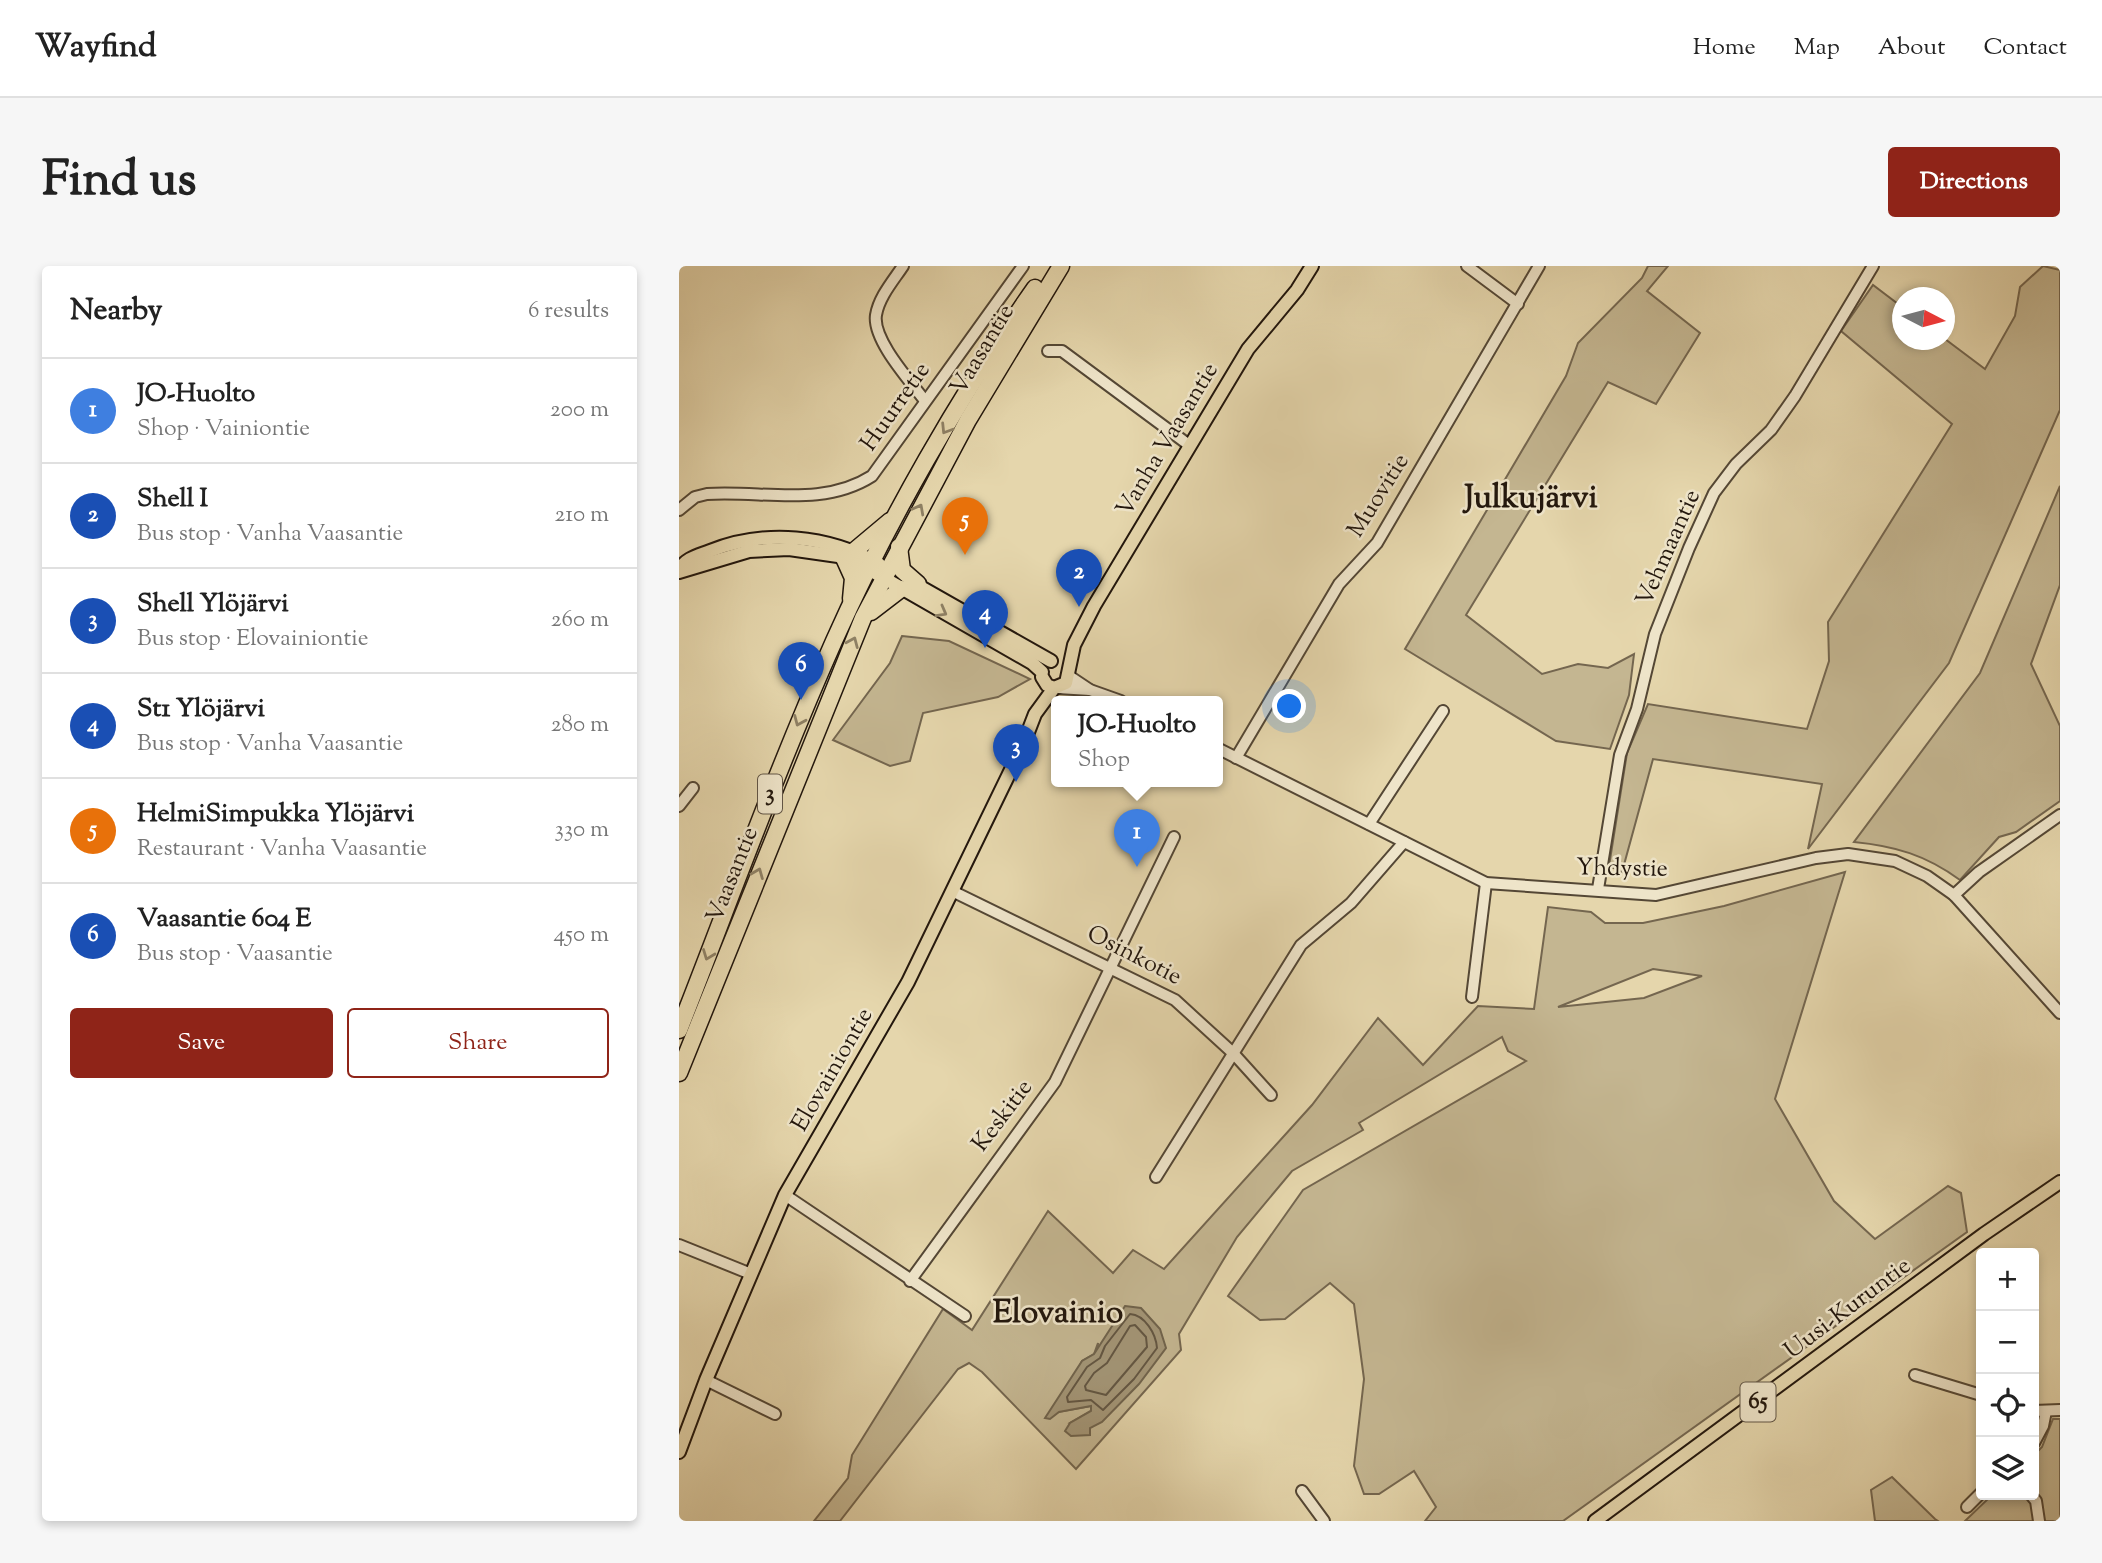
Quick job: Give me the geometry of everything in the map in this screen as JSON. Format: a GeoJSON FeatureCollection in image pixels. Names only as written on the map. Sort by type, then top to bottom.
{"type":"FeatureCollection","features":[{"type":"Feature","properties":{"kind":"highway","name":"Vaasantie"},"geometry":{"type":"LineString","coordinates":[[679,1073],[863,618],[899,512],[1003,333],[1051,266]]}},
{"type":"Feature","properties":{"kind":"highway","name":"Vaasantie"},"geometry":{"type":"LineString","coordinates":[[679,1030],[792,737],[848,612],[878,570],[899,547],[981,398],[1061,266]]}},
{"type":"Feature","properties":{"kind":"highway"},"geometry":{"type":"LineString","coordinates":[[848,612],[853,578],[849,555],[899,512]]}},
{"type":"Feature","properties":{"kind":"highway"},"geometry":{"type":"LineString","coordinates":[[899,547],[902,570],[918,584]]}},
{"type":"Feature","properties":{"kind":"highway"},"geometry":{"type":"LineString","coordinates":[[863,618],[901,589]]}},
{"type":"Feature","properties":{"kind":"main road","name":"Vanha Vaasantie"},"geometry":{"type":"LineString","coordinates":[[1069,673],[1074,645],[1189,445],[1248,349],[1297,290],[1311,266]]}},
{"type":"Feature","properties":{"kind":"main road"},"geometry":{"type":"LineString","coordinates":[[679,571],[749,551],[789,548],[849,555],[878,570],[918,584],[1054,661],[1069,673]]}},
{"type":"Feature","properties":{"kind":"main road"},"geometry":{"type":"LineString","coordinates":[[878,570],[901,589],[1032,663],[1056,688]]}},
{"type":"Feature","properties":{"kind":"main road","name":"Vanha Vaasantie"},"geometry":{"type":"LineString","coordinates":[[1042,675],[1074,645]]}},
{"type":"Feature","properties":{"kind":"main road","name":"Elovainiontie"},"geometry":{"type":"LineString","coordinates":[[1035,714],[1056,688],[1066,683],[1069,673]]}},
{"type":"Feature","properties":{"kind":"main road","name":"Elovainiontie"},"geometry":{"type":"LineString","coordinates":[[679,1452],[706,1380],[785,1195],[895,1006],[952,891],[1023,745],[1035,714],[1042,675]]}},
{"type":"Feature","properties":{"kind":"main road","name":"Uusi-Kuruntie"},"geometry":{"type":"LineString","coordinates":[[1595,1521],[1984,1234],[2060,1182]]}},
{"type":"Feature","properties":{"kind":"street"},"geometry":{"type":"LineString","coordinates":[[903,266],[879,307],[876,322],[888,350],[925,401]]}},
{"type":"Feature","properties":{"kind":"street","name":"Huurretie"},"geometry":{"type":"LineString","coordinates":[[679,510],[695,497],[707,494],[791,497],[854,486],[879,469],[1023,266]]}},
{"type":"Feature","properties":{"kind":"street"},"geometry":{"type":"LineString","coordinates":[[1468,266],[1518,304]]}},
{"type":"Feature","properties":{"kind":"street","name":"Muovitie"},"geometry":{"type":"LineString","coordinates":[[1236,758],[1339,584],[1377,543],[1539,266]]}},
{"type":"Feature","properties":{"kind":"street","name":"Vehmaantie"},"geometry":{"type":"LineString","coordinates":[[1598,889],[1620,755],[1637,709],[1655,634],[1689,548],[1714,493],[1736,464],[1771,430],[1795,397],[1873,266]]}},
{"type":"Feature","properties":{"kind":"street"},"geometry":{"type":"LineString","coordinates":[[1048,351],[1062,351],[1189,445]]}},
{"type":"Feature","properties":{"kind":"street"},"geometry":{"type":"LineString","coordinates":[[1069,673],[1090,690]]}},
{"type":"Feature","properties":{"kind":"street"},"geometry":{"type":"LineString","coordinates":[[1056,688],[1090,690],[1107,696]]}},
{"type":"Feature","properties":{"kind":"street"},"geometry":{"type":"LineString","coordinates":[[1369,824],[1443,711]]}},
{"type":"Feature","properties":{"kind":"street","name":"Yhdystie"},"geometry":{"type":"LineString","coordinates":[[1223,751],[1486,883],[1656,895],[1816,858],[1848,854],[1895,861],[1927,876],[1954,895],[2060,1013]]}},
{"type":"Feature","properties":{"kind":"street"},"geometry":{"type":"LineString","coordinates":[[679,806],[693,788]]}},
{"type":"Feature","properties":{"kind":"street"},"geometry":{"type":"LineString","coordinates":[[1954,895],[1979,872],[2060,815]]}},
{"type":"Feature","properties":{"kind":"street","name":"Keskitie"},"geometry":{"type":"LineString","coordinates":[[910,1280],[1055,1082],[1174,837]]}},
{"type":"Feature","properties":{"kind":"street"},"geometry":{"type":"LineString","coordinates":[[1156,1177],[1301,945],[1351,903],[1404,842]]}},
{"type":"Feature","properties":{"kind":"street"},"geometry":{"type":"LineString","coordinates":[[1472,998],[1486,883]]}},
{"type":"Feature","properties":{"kind":"street","name":"Osinkotie"},"geometry":{"type":"LineString","coordinates":[[952,891],[1111,966],[1175,1000],[1233,1053],[1271,1095]]}},
{"type":"Feature","properties":{"kind":"street"},"geometry":{"type":"LineString","coordinates":[[785,1195],[965,1316]]}},
{"type":"Feature","properties":{"kind":"street"},"geometry":{"type":"LineString","coordinates":[[679,1245],[751,1274]]}},
{"type":"Feature","properties":{"kind":"street"},"geometry":{"type":"LineString","coordinates":[[1915,1375],[1976,1393]]}},
{"type":"Feature","properties":{"kind":"street"},"geometry":{"type":"LineString","coordinates":[[706,1380],[775,1414]]}},
{"type":"Feature","properties":{"kind":"street"},"geometry":{"type":"LineString","coordinates":[[2039,1412],[2060,1409]]}},
{"type":"Feature","properties":{"kind":"street"},"geometry":{"type":"LineString","coordinates":[[2037,1437],[2046,1411]]}},
{"type":"Feature","properties":{"kind":"street"},"geometry":{"type":"LineString","coordinates":[[1302,1492],[1324,1521]]}},
{"type":"Feature","properties":{"kind":"street"},"geometry":{"type":"LineString","coordinates":[[1967,1507],[1976,1498]]}},
{"type":"Feature","properties":{"kind":"street"},"geometry":{"type":"LineString","coordinates":[[2035,1500],[2039,1521]]}},
{"type":"Feature","properties":{"kind":"shaded area"},"geometry":{"type":"Polygon","coordinates":[[[1648,266],[1668,266],[1647,291],[1700,333],[1656,404],[1608,382],[1466,615],[1542,674],[1578,664],[1608,668],[1634,654],[1629,695],[1610,749],[1556,741],[1405,649],[1566,376],[1578,343],[1642,278],[1648,266]]]}},
{"type":"Feature","properties":{"kind":"shaded area"},"geometry":{"type":"Polygon","coordinates":[[[2043,266],[2060,270],[2060,410],[1949,663],[1808,849],[1822,784],[1653,759],[1622,872],[1609,866],[1627,753],[1648,704],[1807,729],[1829,661],[1828,622],[1952,424],[1841,331],[1873,285],[1892,299],[1892,350],[1955,350],[1955,346],[1985,369],[2015,316],[2020,287],[2043,266]]]}},
{"type":"Feature","properties":{"kind":"shaded area"},"geometry":{"type":"Polygon","coordinates":[[[2060,486],[2060,585],[2031,664],[2060,726],[2060,801],[2016,832],[1999,837],[1960,880],[1935,864],[1910,853],[1854,842],[1980,673],[2060,486]]]}},
{"type":"Feature","properties":{"kind":"shaded area"},"geometry":{"type":"Polygon","coordinates":[[[902,636],[949,641],[1030,679],[998,697],[923,713],[910,761],[890,766],[833,740],[890,663],[902,636]]]}},
{"type":"Feature","properties":{"kind":"shaded area"},"geometry":{"type":"Polygon","coordinates":[[[1845,872],[1775,1099],[1834,1201],[1875,1239],[1948,1186],[1961,1193],[1967,1232],[1563,1521],[1425,1521],[1436,1507],[1414,1471],[1379,1494],[1364,1494],[1354,1466],[1364,1379],[1354,1304],[1330,1283],[1285,1319],[1260,1320],[1228,1296],[1303,1190],[1526,1061],[1508,1051],[1502,1037],[1359,1123],[1363,1130],[1292,1171],[1237,1237],[1179,1334],[1181,1350],[1076,1469],[982,1372],[969,1363],[958,1369],[840,1521],[814,1521],[848,1478],[852,1455],[943,1309],[972,1330],[1048,1211],[1113,1273],[1133,1250],[1164,1269],[1312,1105],[1378,1018],[1423,1065],[1478,1006],[1534,1009],[1548,907],[1591,912],[1605,923],[1643,923],[1724,906],[1845,872]],[[1653,969],[1558,1007],[1644,998],[1702,976],[1653,969]],[[1098,1343],[1094,1354],[1082,1361],[1058,1412],[1091,1406],[1092,1410],[1070,1423],[1089,1428],[1095,1423],[1098,1343]]]}},
{"type":"Feature","properties":{"kind":"shaded area"},"geometry":{"type":"Polygon","coordinates":[[[2053,1419],[2060,1419],[2060,1521],[1965,1521],[1987,1500],[2039,1500],[2039,1450],[2053,1419]]]}},
{"type":"Feature","properties":{"kind":"shaded area"},"geometry":{"type":"Polygon","coordinates":[[[1892,1477],[1938,1521],[1875,1521],[1871,1490],[1892,1477]]]}},
{"type":"Feature","properties":{"kind":"water"},"geometry":{"type":"Polygon","coordinates":[[[1125,1306],[1141,1308],[1160,1329],[1166,1348],[1139,1384],[1102,1422],[1090,1428],[1090,1435],[1071,1436],[1065,1431],[1070,1423],[1091,1411],[1091,1406],[1059,1412],[1050,1419],[1045,1418],[1082,1361],[1094,1354],[1125,1306]]]}},
{"type":"Feature","properties":{"kind":"place","name":"HelmiSimpukka Ylöjärvi"},"geometry":{"type":"Point","coordinates":[965,555]}},
{"type":"Feature","properties":{"kind":"place","name":"Shell I"},"geometry":{"type":"Point","coordinates":[1079,607]}},
{"type":"Feature","properties":{"kind":"place","name":"St1 Ylöjärvi"},"geometry":{"type":"Point","coordinates":[985,648]}},
{"type":"Feature","properties":{"kind":"place","name":"Vaasantie 604 E"},"geometry":{"type":"Point","coordinates":[801,700]}},
{"type":"Feature","properties":{"kind":"place","name":"Shell Ylöjärvi"},"geometry":{"type":"Point","coordinates":[1016,782]}},
{"type":"Feature","properties":{"kind":"place","name":"JO-Huolto"},"geometry":{"type":"Point","coordinates":[1137,867]}},
{"type":"Feature","properties":{"kind":"district","name":"Julkujärvi"},"geometry":{"type":"Point","coordinates":[1531,499]}},
{"type":"Feature","properties":{"kind":"district","name":"Elovainio"},"geometry":{"type":"Point","coordinates":[1058,1314]}}]}
